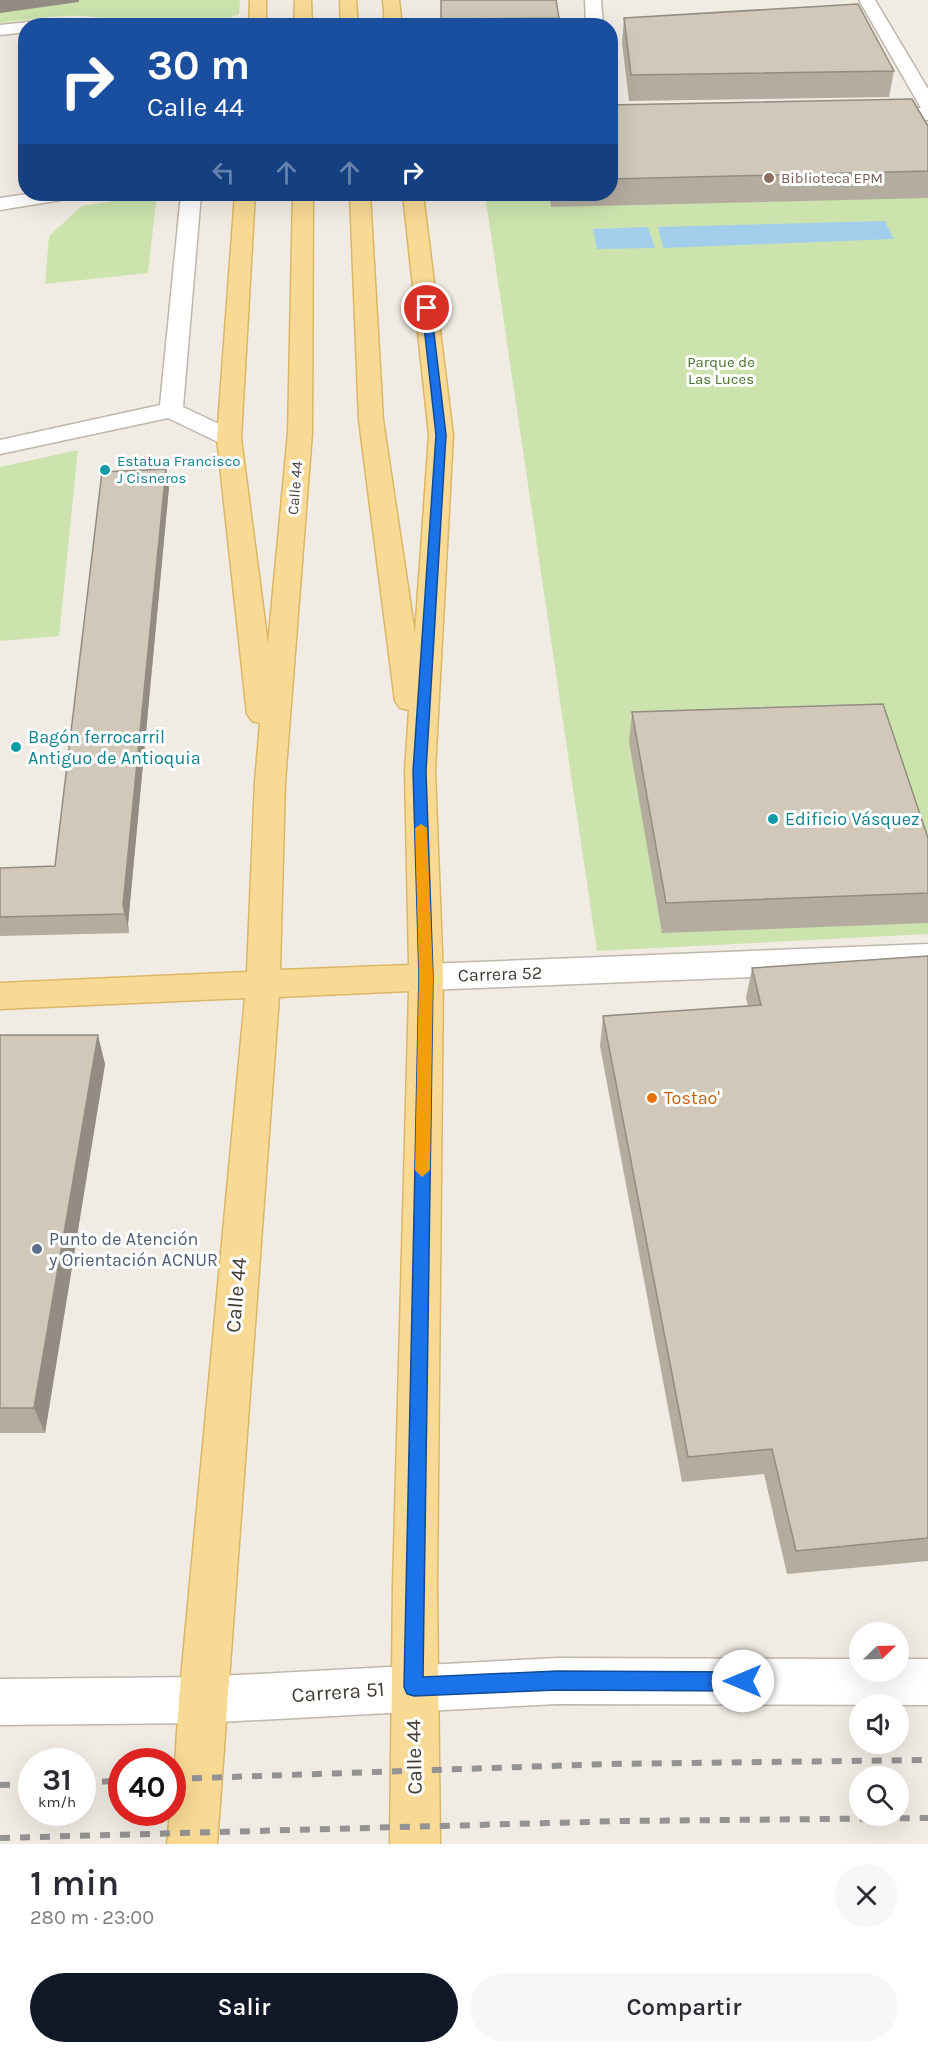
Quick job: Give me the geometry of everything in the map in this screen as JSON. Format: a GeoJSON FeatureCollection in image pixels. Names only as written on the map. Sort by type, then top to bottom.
{"type":"FeatureCollection","features":[{"type":"Feature","properties":{"kind":"main road"},"geometry":{"type":"LineString","coordinates":[[257,18],[258,0]]}},
{"type":"Feature","properties":{"kind":"main road"},"geometry":{"type":"LineString","coordinates":[[303,0],[303,18]]}},
{"type":"Feature","properties":{"kind":"main road"},"geometry":{"type":"LineString","coordinates":[[348,0],[349,18]]}},
{"type":"Feature","properties":{"kind":"main road"},"geometry":{"type":"LineString","coordinates":[[391,0],[393,18]]}},
{"type":"Feature","properties":{"kind":"main road","name":"Calle 44"},"geometry":{"type":"LineString","coordinates":[[245,201],[229,438],[270,782]]}},
{"type":"Feature","properties":{"kind":"main road","name":"Calle 44"},"geometry":{"type":"LineString","coordinates":[[192,1844],[202,1700],[263,986],[270,782],[300,433],[303,201]]}},
{"type":"Feature","properties":{"kind":"main road","name":"Calle 44"},"geometry":{"type":"LineString","coordinates":[[360,201],[371,420],[420,771]]}},
{"type":"Feature","properties":{"kind":"main road","name":"Calle 44"},"geometry":{"type":"LineString","coordinates":[[414,201],[441,435],[420,771],[426,976],[414,1687],[415,1844]]}},
{"type":"Feature","properties":{"kind":"main road","name":"Carrera 52"},"geometry":{"type":"LineString","coordinates":[[0,996],[263,986],[426,976]]}},
{"type":"Feature","properties":{"kind":"street"},"geometry":{"type":"LineString","coordinates":[[593,0],[594,18]]}},
{"type":"Feature","properties":{"kind":"street"},"geometry":{"type":"LineString","coordinates":[[867,0],[928,105]]}},
{"type":"Feature","properties":{"kind":"street"},"geometry":{"type":"LineString","coordinates":[[0,30],[18,28]]}},
{"type":"Feature","properties":{"kind":"street"},"geometry":{"type":"LineString","coordinates":[[855,115],[928,114]]}},
{"type":"Feature","properties":{"kind":"street"},"geometry":{"type":"LineString","coordinates":[[0,204],[18,201]]}},
{"type":"Feature","properties":{"kind":"street"},"geometry":{"type":"LineString","coordinates":[[171,410],[190,201]]}},
{"type":"Feature","properties":{"kind":"street"},"geometry":{"type":"LineString","coordinates":[[0,447],[171,410],[229,438]]}},
{"type":"Feature","properties":{"kind":"street","name":"Carrera 52"},"geometry":{"type":"LineString","coordinates":[[426,976],[928,957]]}},
{"type":"Feature","properties":{"kind":"street","name":"Carrera 51"},"geometry":{"type":"LineString","coordinates":[[0,1702],[202,1700],[557,1681],[928,1682]]}},
{"type":"Feature","properties":{"kind":"green space"},"geometry":{"type":"Polygon","coordinates":[[[0,0],[240,0],[239,14],[228,18],[84,16],[18,18],[18,21],[0,23],[0,0]]]}},
{"type":"Feature","properties":{"kind":"green space","name":"Parque de Las Luces"},"geometry":{"type":"Polygon","coordinates":[[[928,155],[928,934],[597,951],[486,201],[618,201],[618,193],[928,155]]]}},
{"type":"Feature","properties":{"kind":"green space"},"geometry":{"type":"Polygon","coordinates":[[[113,201],[156,201],[148,273],[45,284],[49,236],[82,206],[113,201]]]}},
{"type":"Feature","properties":{"kind":"green space"},"geometry":{"type":"Polygon","coordinates":[[[78,450],[59,636],[0,641],[0,467],[78,450]]]}},
{"type":"Feature","properties":{"kind":"water"},"geometry":{"type":"Polygon","coordinates":[[[885,221],[894,239],[663,248],[658,227],[885,221]]]}},
{"type":"Feature","properties":{"kind":"water"},"geometry":{"type":"Polygon","coordinates":[[[648,227],[655,248],[597,249],[593,229],[648,227]]]}},
{"type":"Feature","properties":{"kind":"building"},"geometry":{"type":"Polygon","coordinates":[[[441,0],[556,0],[559,18],[441,18],[441,0]]]}},
{"type":"Feature","properties":{"kind":"building"},"geometry":{"type":"Polygon","coordinates":[[[858,4],[894,71],[631,75],[624,18],[858,4]]]}},
{"type":"Feature","properties":{"kind":"building"},"geometry":{"type":"Polygon","coordinates":[[[912,99],[928,126],[928,171],[618,179],[618,105],[912,99]]]}},
{"type":"Feature","properties":{"kind":"building"},"geometry":{"type":"Polygon","coordinates":[[[166,469],[123,905],[125,914],[0,917],[0,868],[55,866],[102,472],[166,469]]]}},
{"type":"Feature","properties":{"kind":"building","name":"Edificio Vásquez"},"geometry":{"type":"Polygon","coordinates":[[[883,704],[928,838],[928,893],[666,903],[632,712],[883,704]]]}},
{"type":"Feature","properties":{"kind":"building"},"geometry":{"type":"Polygon","coordinates":[[[928,956],[928,1538],[796,1551],[772,1449],[688,1457],[603,1016],[761,1005],[752,968],[928,956]]]}},
{"type":"Feature","properties":{"kind":"building","name":"Punto de Atención y Orientación ACNUR"},"geometry":{"type":"Polygon","coordinates":[[[0,1035],[98,1035],[34,1408],[0,1408],[0,1035]]]}},
{"type":"Feature","properties":{"kind":"railway"},"geometry":{"type":"LineString","coordinates":[[186,1779],[608,1764],[928,1760]]}},
{"type":"Feature","properties":{"kind":"railway"},"geometry":{"type":"LineString","coordinates":[[96,1782],[108,1781]]}},
{"type":"Feature","properties":{"kind":"railway"},"geometry":{"type":"LineString","coordinates":[[0,1785],[18,1784]]}},
{"type":"Feature","properties":{"kind":"railway"},"geometry":{"type":"LineString","coordinates":[[0,1838],[622,1821],[928,1818]]}},
{"type":"Feature","properties":{"kind":"slow traffic"},"geometry":{"type":"LineString","coordinates":[[421,828],[426,976],[422,1170]]}},
{"type":"Feature","properties":{"kind":"place","name":"Biblioteca EPM"},"geometry":{"type":"Point","coordinates":[769,178]}},
{"type":"Feature","properties":{"kind":"place","name":"Estatua Francisco J Cisneros"},"geometry":{"type":"Point","coordinates":[105,470]}},
{"type":"Feature","properties":{"kind":"place","name":"Bagón ferrocarril Antiguo de Antioquia"},"geometry":{"type":"Point","coordinates":[16,747]}},
{"type":"Feature","properties":{"kind":"place","name":"Edificio Vásquez"},"geometry":{"type":"Point","coordinates":[773,819]}},
{"type":"Feature","properties":{"kind":"place","name":"Tostao'"},"geometry":{"type":"Point","coordinates":[652,1098]}},
{"type":"Feature","properties":{"kind":"place","name":"Punto de Atención y Orientación ACNUR"},"geometry":{"type":"Point","coordinates":[37,1249]}},
{"type":"Feature","properties":{"kind":"route"},"geometry":{"type":"LineString","coordinates":[[427,308],[441,435],[420,771],[426,976],[414,1687],[557,1681],[743,1681]]}}]}
